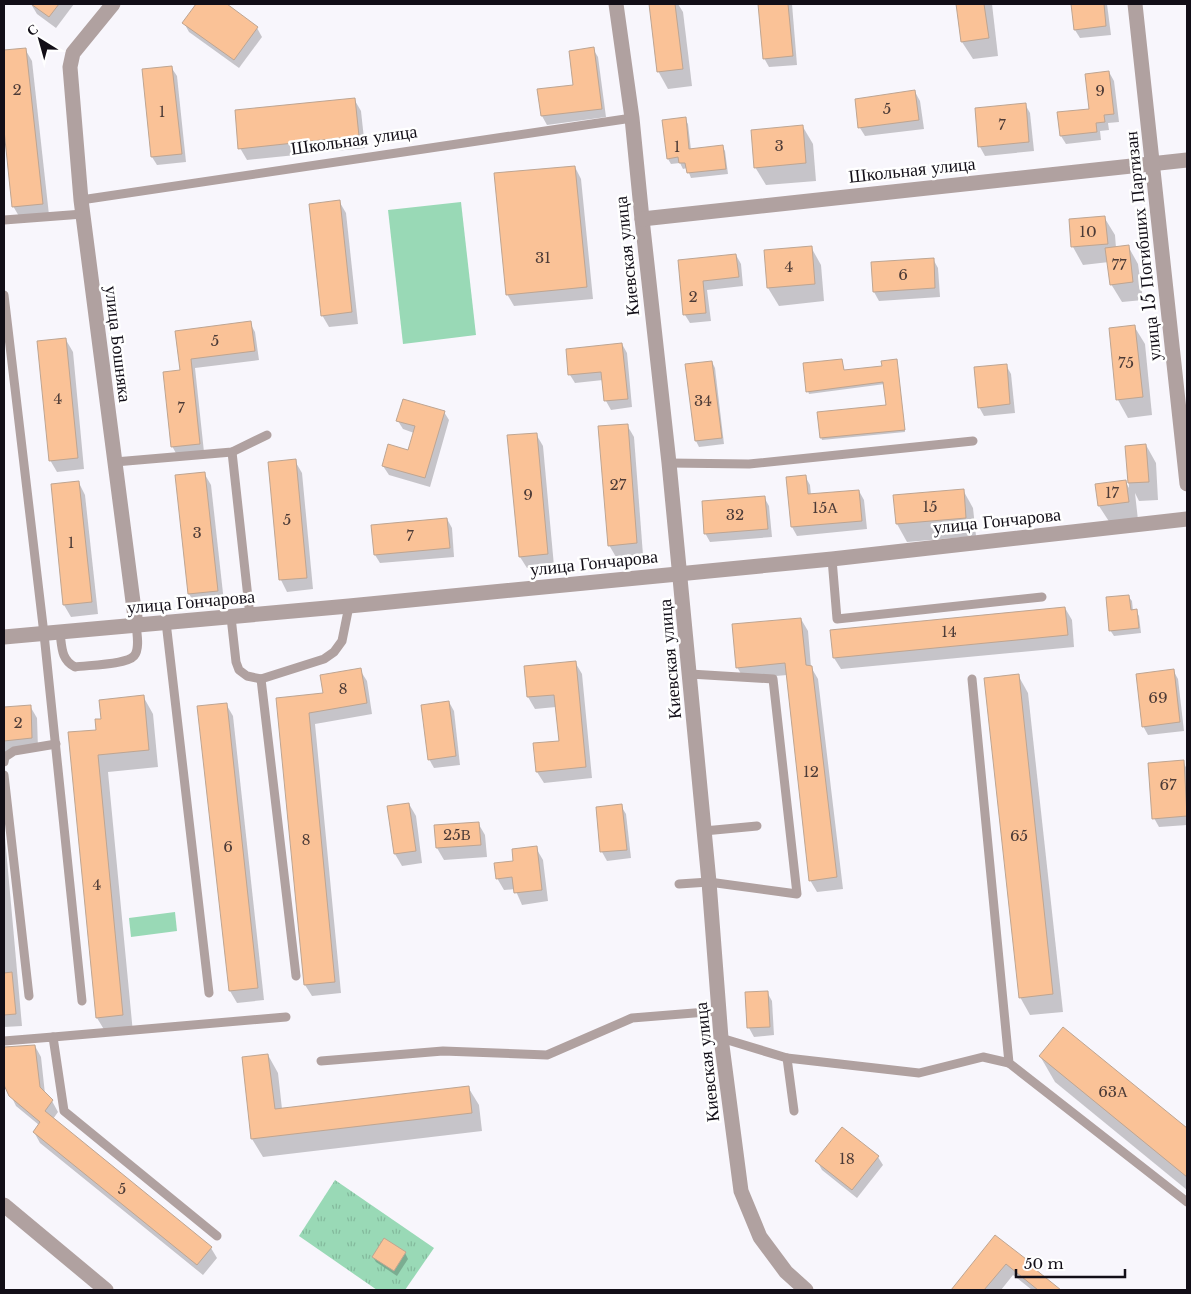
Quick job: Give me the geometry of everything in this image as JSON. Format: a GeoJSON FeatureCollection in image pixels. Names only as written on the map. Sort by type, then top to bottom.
{"type":"FeatureCollection","features":[{"type":"Feature","properties":{"kind":"street","name":"улица Бошняка"},"geometry":{"type":"LineString","coordinates":[[113,4],[73,53],[70,67],[82,207],[136,625]]}},
{"type":"Feature","properties":{"kind":"street","name":"Киевская улица"},"geometry":{"type":"LineString","coordinates":[[616,4],[632,118],[669,463],[709,882],[719,1011],[741,1191],[760,1236],[786,1272],[806,1290]]}},
{"type":"Feature","properties":{"kind":"street","name":"улица 15 Погибших Партизан"},"geometry":{"type":"LineString","coordinates":[[1135,4],[1187,484]]}},
{"type":"Feature","properties":{"kind":"street","name":"Школьная улица"},"geometry":{"type":"LineString","coordinates":[[642,219],[1153,162],[1187,160]]}},
{"type":"Feature","properties":{"kind":"street","name":"улица Гончарова"},"geometry":{"type":"LineString","coordinates":[[4,637],[250,616],[832,559],[1187,519]]}},
{"type":"Feature","properties":{"kind":"street"},"geometry":{"type":"LineString","coordinates":[[4,1206],[106,1290]]}},
{"type":"Feature","properties":{"kind":"lane","name":"Школьная улица"},"geometry":{"type":"LineString","coordinates":[[4,220],[632,118]]}},
{"type":"Feature","properties":{"kind":"lane"},"geometry":{"type":"LineString","coordinates":[[4,295],[44,634],[82,1001]]}},
{"type":"Feature","properties":{"kind":"lane"},"geometry":{"type":"LineString","coordinates":[[115,462],[232,452],[267,435]]}},
{"type":"Feature","properties":{"kind":"lane"},"geometry":{"type":"LineString","coordinates":[[669,463],[749,464],[973,441]]}},
{"type":"Feature","properties":{"kind":"lane"},"geometry":{"type":"LineString","coordinates":[[232,452],[250,616]]}},
{"type":"Feature","properties":{"kind":"lane"},"geometry":{"type":"LineString","coordinates":[[832,559],[837,619],[1042,597]]}},
{"type":"Feature","properties":{"kind":"lane"},"geometry":{"type":"LineString","coordinates":[[231,617],[236,662],[239,670],[246,676],[261,679],[324,659],[334,652],[342,641],[349,606]]}},
{"type":"Feature","properties":{"kind":"lane"},"geometry":{"type":"LineString","coordinates":[[166,622],[209,993]]}},
{"type":"Feature","properties":{"kind":"lane"},"geometry":{"type":"LineString","coordinates":[[60,633],[64,657],[68,663],[76,667],[125,661],[134,657],[138,648],[136,625]]}},
{"type":"Feature","properties":{"kind":"lane"},"geometry":{"type":"LineString","coordinates":[[679,884],[709,882],[797,894],[773,679],[690,674]]}},
{"type":"Feature","properties":{"kind":"lane"},"geometry":{"type":"LineString","coordinates":[[261,679],[296,976]]}},
{"type":"Feature","properties":{"kind":"lane"},"geometry":{"type":"LineString","coordinates":[[972,679],[1010,1063]]}},
{"type":"Feature","properties":{"kind":"lane"},"geometry":{"type":"LineString","coordinates":[[4,762],[5,757],[14,751],[56,744]]}},
{"type":"Feature","properties":{"kind":"lane"},"geometry":{"type":"LineString","coordinates":[[4,775],[29,996]]}},
{"type":"Feature","properties":{"kind":"lane"},"geometry":{"type":"LineString","coordinates":[[704,830],[757,826]]}},
{"type":"Feature","properties":{"kind":"lane"},"geometry":{"type":"LineString","coordinates":[[321,1061],[443,1051],[547,1056],[632,1018],[719,1011]]}},
{"type":"Feature","properties":{"kind":"lane"},"geometry":{"type":"LineString","coordinates":[[4,1041],[286,1016]]}},
{"type":"Feature","properties":{"kind":"lane"},"geometry":{"type":"LineString","coordinates":[[53,1037],[64,1111],[217,1236]]}},
{"type":"Feature","properties":{"kind":"lane"},"geometry":{"type":"LineString","coordinates":[[722,1038],[788,1058],[919,1073],[983,1058],[1010,1063],[1187,1202]]}},
{"type":"Feature","properties":{"kind":"lane"},"geometry":{"type":"LineString","coordinates":[[788,1058],[794,1111]]}},
{"type":"Feature","properties":{"kind":"green space"},"geometry":{"type":"Polygon","coordinates":[[[461,202],[476,335],[403,344],[388,210],[461,202]]]}},
{"type":"Feature","properties":{"kind":"green space"},"geometry":{"type":"Polygon","coordinates":[[[175,912],[177,931],[131,937],[129,918],[175,912]]]}},
{"type":"Feature","properties":{"kind":"green space"},"geometry":{"type":"Polygon","coordinates":[[[335,1180],[434,1248],[405,1290],[377,1290],[299,1236],[335,1180]]]}},
{"type":"Feature","properties":{"kind":"building"},"geometry":{"type":"Polygon","coordinates":[[[31,4],[59,4],[49,17],[31,4]]]}},
{"type":"Feature","properties":{"kind":"building"},"geometry":{"type":"Polygon","coordinates":[[[196,4],[227,4],[258,27],[234,60],[182,23],[196,4]]]}},
{"type":"Feature","properties":{"kind":"building"},"geometry":{"type":"Polygon","coordinates":[[[649,4],[675,4],[683,69],[657,72],[649,4]]]}},
{"type":"Feature","properties":{"kind":"building"},"geometry":{"type":"Polygon","coordinates":[[[758,4],[788,4],[793,56],[763,59],[758,4]]]}},
{"type":"Feature","properties":{"kind":"building"},"geometry":{"type":"Polygon","coordinates":[[[956,4],[984,4],[989,38],[961,42],[956,4]]]}},
{"type":"Feature","properties":{"kind":"building"},"geometry":{"type":"Polygon","coordinates":[[[1071,4],[1104,4],[1106,26],[1074,30],[1071,4]]]}},
{"type":"Feature","properties":{"kind":"building"},"geometry":{"type":"Polygon","coordinates":[[[594,47],[602,109],[541,116],[537,89],[573,85],[569,51],[594,47]]]}},
{"type":"Feature","properties":{"kind":"building"},"geometry":{"type":"Polygon","coordinates":[[[26,48],[43,204],[12,207],[4,130],[4,50],[26,48]]]}},
{"type":"Feature","properties":{"kind":"building"},"geometry":{"type":"Polygon","coordinates":[[[172,66],[182,154],[151,157],[142,69],[172,66]]]}},
{"type":"Feature","properties":{"kind":"building"},"geometry":{"type":"Polygon","coordinates":[[[1109,71],[1114,114],[1104,115],[1105,122],[1096,123],[1097,132],[1060,136],[1057,112],[1089,109],[1085,74],[1109,71]]]}},
{"type":"Feature","properties":{"kind":"building"},"geometry":{"type":"Polygon","coordinates":[[[915,90],[919,120],[858,128],[855,99],[915,90]]]}},
{"type":"Feature","properties":{"kind":"building"},"geometry":{"type":"Polygon","coordinates":[[[355,98],[359,136],[238,149],[235,110],[355,98]]]}},
{"type":"Feature","properties":{"kind":"building"},"geometry":{"type":"Polygon","coordinates":[[[1026,103],[1029,142],[978,147],[975,108],[1026,103]]]}},
{"type":"Feature","properties":{"kind":"building"},"geometry":{"type":"Polygon","coordinates":[[[686,117],[689,149],[723,145],[726,169],[687,173],[685,163],[679,163],[678,157],[667,159],[662,120],[686,117]]]}},
{"type":"Feature","properties":{"kind":"building"},"geometry":{"type":"Polygon","coordinates":[[[803,125],[806,163],[754,168],[751,130],[803,125]]]}},
{"type":"Feature","properties":{"kind":"building"},"geometry":{"type":"Polygon","coordinates":[[[575,166],[587,287],[506,295],[494,173],[575,166]]]}},
{"type":"Feature","properties":{"kind":"building"},"geometry":{"type":"Polygon","coordinates":[[[340,200],[352,312],[321,316],[309,204],[340,200]]]}},
{"type":"Feature","properties":{"kind":"building"},"geometry":{"type":"Polygon","coordinates":[[[1105,216],[1108,244],[1071,247],[1069,219],[1105,216]]]}},
{"type":"Feature","properties":{"kind":"building"},"geometry":{"type":"Polygon","coordinates":[[[1129,245],[1133,282],[1110,285],[1105,248],[1129,245]]]}},
{"type":"Feature","properties":{"kind":"building"},"geometry":{"type":"Polygon","coordinates":[[[812,246],[815,284],[767,288],[764,250],[812,246]]]}},
{"type":"Feature","properties":{"kind":"building"},"geometry":{"type":"Polygon","coordinates":[[[736,254],[739,277],[703,281],[706,313],[683,315],[678,260],[736,254]]]}},
{"type":"Feature","properties":{"kind":"building"},"geometry":{"type":"Polygon","coordinates":[[[934,258],[935,288],[873,292],[871,262],[934,258]]]}},
{"type":"Feature","properties":{"kind":"building"},"geometry":{"type":"Polygon","coordinates":[[[251,321],[255,351],[191,359],[200,444],[171,447],[163,372],[180,370],[175,331],[251,321]]]}},
{"type":"Feature","properties":{"kind":"building"},"geometry":{"type":"Polygon","coordinates":[[[1135,325],[1143,397],[1116,400],[1109,328],[1135,325]]]}},
{"type":"Feature","properties":{"kind":"building"},"geometry":{"type":"Polygon","coordinates":[[[66,338],[78,458],[49,461],[37,341],[66,338]]]}},
{"type":"Feature","properties":{"kind":"building"},"geometry":{"type":"Polygon","coordinates":[[[622,343],[628,399],[604,401],[601,372],[568,375],[566,349],[622,343]]]}},
{"type":"Feature","properties":{"kind":"building"},"geometry":{"type":"Polygon","coordinates":[[[842,359],[844,370],[882,366],[881,361],[897,359],[905,430],[820,438],[817,412],[886,405],[883,382],[806,392],[803,363],[842,359]]]}},
{"type":"Feature","properties":{"kind":"building"},"geometry":{"type":"Polygon","coordinates":[[[712,361],[722,438],[695,441],[685,364],[712,361]]]}},
{"type":"Feature","properties":{"kind":"building"},"geometry":{"type":"Polygon","coordinates":[[[1007,364],[1010,404],[978,408],[974,367],[1007,364]]]}},
{"type":"Feature","properties":{"kind":"building"},"geometry":{"type":"Polygon","coordinates":[[[403,399],[445,411],[425,478],[382,466],[388,444],[408,450],[415,426],[396,421],[403,399]]]}},
{"type":"Feature","properties":{"kind":"building"},"geometry":{"type":"Polygon","coordinates":[[[628,424],[637,543],[608,546],[598,426],[628,424]]]}},
{"type":"Feature","properties":{"kind":"building"},"geometry":{"type":"Polygon","coordinates":[[[537,433],[548,554],[519,557],[507,435],[537,433]]]}},
{"type":"Feature","properties":{"kind":"building"},"geometry":{"type":"Polygon","coordinates":[[[1146,444],[1149,482],[1128,483],[1125,446],[1146,444]]]}},
{"type":"Feature","properties":{"kind":"building"},"geometry":{"type":"Polygon","coordinates":[[[296,459],[307,578],[279,580],[268,462],[296,459]]]}},
{"type":"Feature","properties":{"kind":"building"},"geometry":{"type":"Polygon","coordinates":[[[205,472],[218,591],[188,594],[175,475],[205,472]]]}},
{"type":"Feature","properties":{"kind":"building"},"geometry":{"type":"Polygon","coordinates":[[[806,475],[808,494],[859,490],[862,521],[791,527],[786,477],[806,475]]]}},
{"type":"Feature","properties":{"kind":"building"},"geometry":{"type":"Polygon","coordinates":[[[1126,480],[1129,502],[1098,506],[1095,484],[1126,480]]]}},
{"type":"Feature","properties":{"kind":"building"},"geometry":{"type":"Polygon","coordinates":[[[79,481],[92,602],[63,605],[51,484],[79,481]]]}},
{"type":"Feature","properties":{"kind":"building"},"geometry":{"type":"Polygon","coordinates":[[[964,489],[966,518],[896,524],[893,495],[964,489]]]}},
{"type":"Feature","properties":{"kind":"building"},"geometry":{"type":"Polygon","coordinates":[[[765,496],[768,529],[704,534],[702,501],[765,496]]]}},
{"type":"Feature","properties":{"kind":"building"},"geometry":{"type":"Polygon","coordinates":[[[447,518],[450,548],[374,555],[371,525],[447,518]]]}},
{"type":"Feature","properties":{"kind":"building"},"geometry":{"type":"Polygon","coordinates":[[[1129,595],[1131,610],[1137,609],[1139,628],[1109,631],[1106,597],[1129,595]]]}},
{"type":"Feature","properties":{"kind":"building"},"geometry":{"type":"Polygon","coordinates":[[[1065,607],[1068,635],[833,658],[830,630],[1065,607]]]}},
{"type":"Feature","properties":{"kind":"building"},"geometry":{"type":"Polygon","coordinates":[[[801,618],[806,665],[812,666],[837,877],[809,881],[785,663],[736,668],[732,624],[801,618]]]}},
{"type":"Feature","properties":{"kind":"building"},"geometry":{"type":"Polygon","coordinates":[[[576,661],[586,767],[536,772],[533,743],[559,741],[554,695],[527,697],[524,666],[576,661]]]}},
{"type":"Feature","properties":{"kind":"building"},"geometry":{"type":"Polygon","coordinates":[[[361,668],[367,703],[309,713],[335,982],[304,985],[276,698],[323,693],[320,675],[361,668]]]}},
{"type":"Feature","properties":{"kind":"building"},"geometry":{"type":"Polygon","coordinates":[[[1174,669],[1180,722],[1142,727],[1136,674],[1174,669]]]}},
{"type":"Feature","properties":{"kind":"building"},"geometry":{"type":"Polygon","coordinates":[[[1019,674],[1053,994],[1019,998],[984,678],[1019,674]]]}},
{"type":"Feature","properties":{"kind":"building"},"geometry":{"type":"Polygon","coordinates":[[[144,695],[149,750],[98,755],[123,1015],[96,1018],[68,732],[96,730],[95,719],[101,719],[99,700],[144,695]]]}},
{"type":"Feature","properties":{"kind":"building"},"geometry":{"type":"Polygon","coordinates":[[[449,701],[456,756],[428,760],[421,705],[449,701]]]}},
{"type":"Feature","properties":{"kind":"building"},"geometry":{"type":"Polygon","coordinates":[[[227,703],[258,988],[229,991],[197,706],[227,703]]]}},
{"type":"Feature","properties":{"kind":"building"},"geometry":{"type":"Polygon","coordinates":[[[31,705],[32,738],[4,741],[4,707],[31,705]]]}},
{"type":"Feature","properties":{"kind":"building"},"geometry":{"type":"Polygon","coordinates":[[[1184,760],[1187,816],[1152,819],[1148,763],[1184,760]]]}},
{"type":"Feature","properties":{"kind":"building"},"geometry":{"type":"Polygon","coordinates":[[[409,803],[416,851],[394,854],[387,806],[409,803]]]}},
{"type":"Feature","properties":{"kind":"building"},"geometry":{"type":"Polygon","coordinates":[[[622,804],[627,850],[600,852],[596,807],[622,804]]]}},
{"type":"Feature","properties":{"kind":"building"},"geometry":{"type":"Polygon","coordinates":[[[479,822],[481,845],[436,848],[434,825],[479,822]]]}},
{"type":"Feature","properties":{"kind":"building"},"geometry":{"type":"Polygon","coordinates":[[[537,846],[542,890],[514,893],[512,877],[496,879],[494,863],[513,861],[512,849],[537,846]]]}},
{"type":"Feature","properties":{"kind":"building"},"geometry":{"type":"Polygon","coordinates":[[[12,972],[16,1014],[4,1015],[4,973],[12,972]]]}},
{"type":"Feature","properties":{"kind":"building"},"geometry":{"type":"Polygon","coordinates":[[[768,991],[770,1027],[747,1028],[745,992],[768,991]]]}},
{"type":"Feature","properties":{"kind":"building"},"geometry":{"type":"Polygon","coordinates":[[[1063,1027],[1187,1128],[1187,1177],[1039,1056],[1063,1027]]]}},
{"type":"Feature","properties":{"kind":"building"},"geometry":{"type":"Polygon","coordinates":[[[35,1045],[40,1087],[53,1100],[45,1111],[212,1247],[197,1265],[33,1132],[40,1122],[9,1096],[4,1085],[4,1047],[35,1045]]]}},
{"type":"Feature","properties":{"kind":"building"},"geometry":{"type":"Polygon","coordinates":[[[268,1054],[275,1109],[469,1086],[472,1113],[251,1139],[242,1057],[268,1054]]]}},
{"type":"Feature","properties":{"kind":"building"},"geometry":{"type":"Polygon","coordinates":[[[842,1127],[879,1156],[852,1190],[815,1161],[842,1127]]]}},
{"type":"Feature","properties":{"kind":"building"},"geometry":{"type":"Polygon","coordinates":[[[995,1235],[1061,1290],[1038,1290],[1006,1264],[984,1290],[951,1290],[995,1235]]]}},
{"type":"Feature","properties":{"kind":"building"},"geometry":{"type":"Polygon","coordinates":[[[384,1238],[406,1252],[394,1271],[372,1257],[384,1238]]]}}]}
